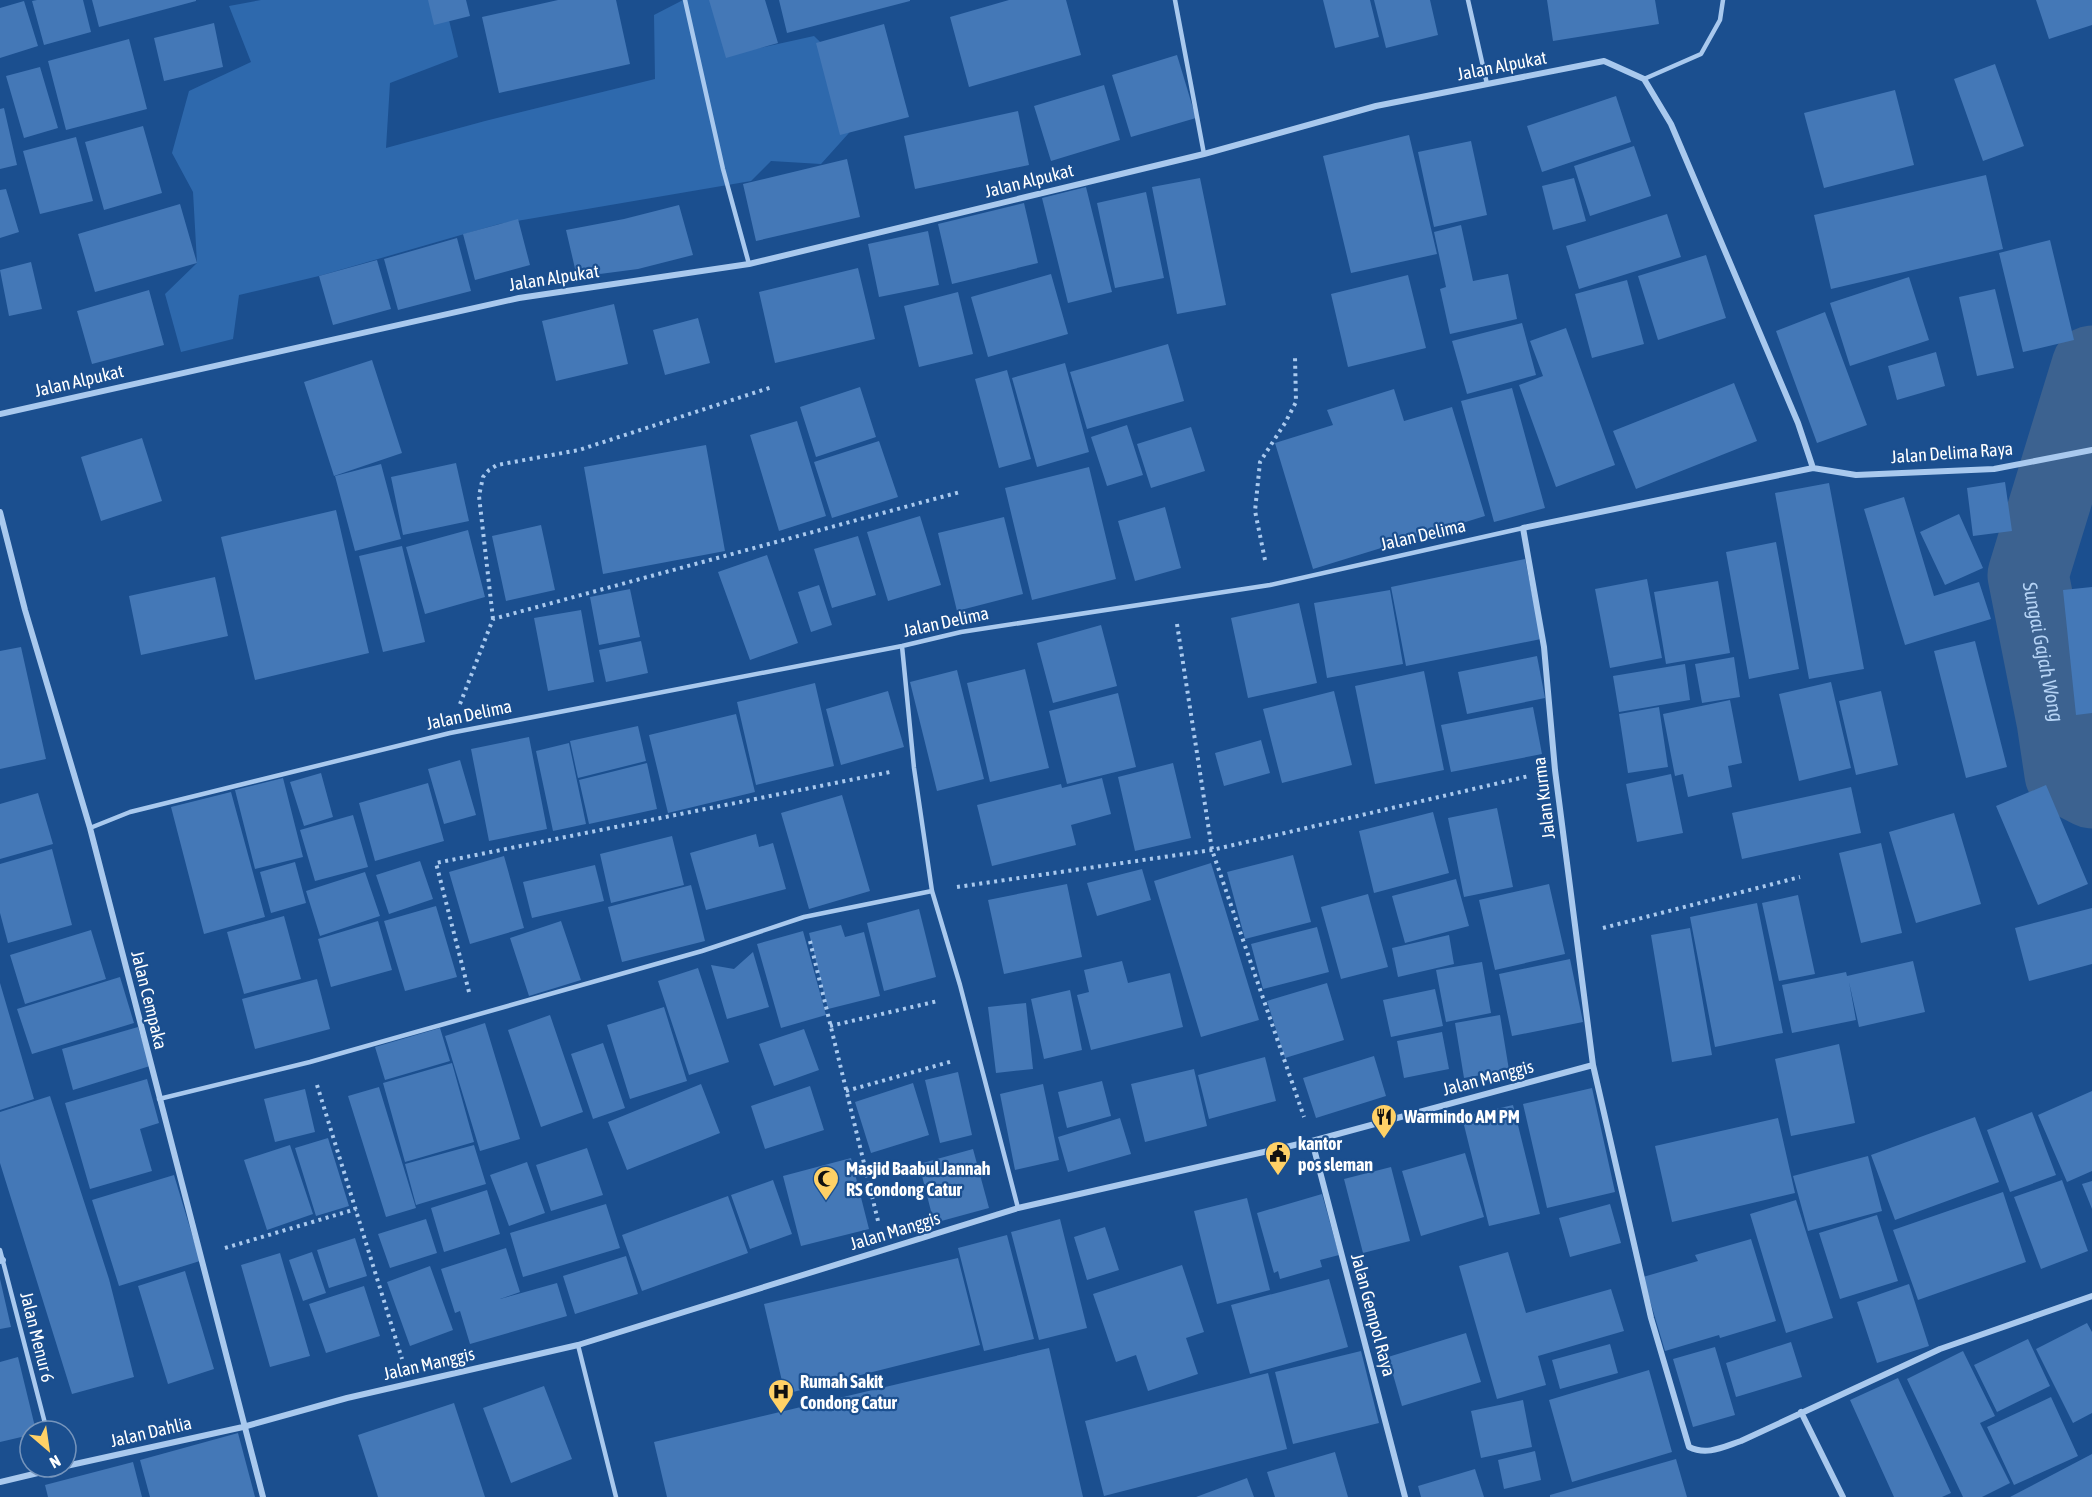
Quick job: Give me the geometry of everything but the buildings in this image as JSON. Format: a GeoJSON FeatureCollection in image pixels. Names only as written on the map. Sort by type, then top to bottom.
{"type":"FeatureCollection","features":[{"type":"Feature","properties":{"kind":"street","name":"Jalan Alpukat"},"geometry":{"type":"LineString","coordinates":[[0,414],[519,298],[749,264],[1204,154],[1376,106],[1604,61],[1644,79]]}},
{"type":"Feature","properties":{"kind":"street"},"geometry":{"type":"LineString","coordinates":[[1644,79],[1671,124],[1798,423],[1813,468]]}},
{"type":"Feature","properties":{"kind":"street","name":"Jalan Delima Raya"},"geometry":{"type":"LineString","coordinates":[[1813,468],[1856,475],[1995,469],[2092,450]]}},
{"type":"Feature","properties":{"kind":"street","name":"Jalan Delima"},"geometry":{"type":"LineString","coordinates":[[1523,528],[1813,468]]}},
{"type":"Feature","properties":{"kind":"street","name":"Jalan Cempaka"},"geometry":{"type":"LineString","coordinates":[[0,512],[26,610],[90,828],[159,1099],[202,1256],[243,1427],[263,1497]]}},
{"type":"Feature","properties":{"kind":"street","name":"Jalan Kurma"},"geometry":{"type":"LineString","coordinates":[[1523,528],[1544,647],[1555,770],[1593,1065],[1651,1318],[1689,1447],[1700,1452],[1714,1450],[1741,1441],[1801,1412]]}},
{"type":"Feature","properties":{"kind":"street","name":"Jalan Manggis"},"geometry":{"type":"LineString","coordinates":[[243,1427],[347,1398],[578,1345],[1018,1208],[1312,1141],[1593,1065]]}},
{"type":"Feature","properties":{"kind":"street","name":"Jalan Gempol Raya"},"geometry":{"type":"LineString","coordinates":[[1312,1141],[1405,1497]]}},
{"type":"Feature","properties":{"kind":"street"},"geometry":{"type":"LineString","coordinates":[[1843,1497],[1801,1412],[1940,1349],[2092,1296]]}},
{"type":"Feature","properties":{"kind":"street","name":"Jalan Dahlia"},"geometry":{"type":"LineString","coordinates":[[78,1463],[243,1427]]}},
{"type":"Feature","properties":{"kind":"street","name":"Jalan Dahlia"},"geometry":{"type":"LineString","coordinates":[[0,1482],[18,1478]]}},
{"type":"Feature","properties":{"kind":"lane"},"geometry":{"type":"LineString","coordinates":[[685,0],[723,169],[749,264]]}},
{"type":"Feature","properties":{"kind":"lane"},"geometry":{"type":"LineString","coordinates":[[1175,0],[1204,154]]}},
{"type":"Feature","properties":{"kind":"lane"},"geometry":{"type":"LineString","coordinates":[[1468,0],[1487,84]]}},
{"type":"Feature","properties":{"kind":"lane"},"geometry":{"type":"LineString","coordinates":[[1644,79],[1701,54],[1720,20],[1723,0]]}},
{"type":"Feature","properties":{"kind":"lane","name":"Jalan Delima"},"geometry":{"type":"LineString","coordinates":[[90,828],[130,812],[450,733],[902,646],[961,632],[1270,585],[1523,528]]}},
{"type":"Feature","properties":{"kind":"lane"},"geometry":{"type":"LineString","coordinates":[[902,646],[914,768],[932,891],[1018,1208]]}},
{"type":"Feature","properties":{"kind":"lane"},"geometry":{"type":"LineString","coordinates":[[159,1099],[310,1062],[702,951],[804,917],[932,891]]}},
{"type":"Feature","properties":{"kind":"lane","name":"Jalan Menur 6"},"geometry":{"type":"LineString","coordinates":[[0,1250],[44,1419]]}},
{"type":"Feature","properties":{"kind":"lane"},"geometry":{"type":"LineString","coordinates":[[578,1345],[616,1497]]}},
{"type":"Feature","properties":{"kind":"path"},"geometry":{"type":"LineString","coordinates":[[1270,585],[1255,511],[1260,462],[1296,402],[1295,357]]}},
{"type":"Feature","properties":{"kind":"path"},"geometry":{"type":"LineString","coordinates":[[450,733],[493,619],[479,496],[483,477],[489,470],[506,462],[579,450],[772,387]]}},
{"type":"Feature","properties":{"kind":"path"},"geometry":{"type":"LineString","coordinates":[[493,619],[960,492]]}},
{"type":"Feature","properties":{"kind":"path"},"geometry":{"type":"LineString","coordinates":[[1173,600],[1212,850],[1312,1141]]}},
{"type":"Feature","properties":{"kind":"path"},"geometry":{"type":"LineString","coordinates":[[475,1014],[436,863],[914,768]]}},
{"type":"Feature","properties":{"kind":"path"},"geometry":{"type":"LineString","coordinates":[[932,891],[1212,850],[1555,770]]}},
{"type":"Feature","properties":{"kind":"path"},"geometry":{"type":"LineString","coordinates":[[1576,935],[1800,877]]}},
{"type":"Feature","properties":{"kind":"path"},"geometry":{"type":"LineString","coordinates":[[804,917],[885,1249]]}},
{"type":"Feature","properties":{"kind":"path"},"geometry":{"type":"LineString","coordinates":[[830,1026],[962,995]]}},
{"type":"Feature","properties":{"kind":"path"},"geometry":{"type":"LineString","coordinates":[[846,1091],[977,1054]]}},
{"type":"Feature","properties":{"kind":"path"},"geometry":{"type":"LineString","coordinates":[[310,1062],[410,1384]]}},
{"type":"Feature","properties":{"kind":"path"},"geometry":{"type":"LineString","coordinates":[[202,1256],[356,1209]]}},
{"type":"Feature","properties":{"kind":"shaded area"},"geometry":{"type":"Polygon","coordinates":[[[261,0],[440,0],[447,12],[458,57],[390,83],[386,148],[655,79],[654,15],[683,0],[712,0],[728,55],[814,36],[853,74],[857,124],[821,164],[771,161],[751,181],[499,224],[319,276],[239,295],[233,339],[181,352],[165,294],[197,263],[193,192],[172,153],[189,91],[251,62],[229,6],[261,0]]]}},
{"type":"Feature","properties":{"kind":"shaded area"},"geometry":{"type":"Polygon","coordinates":[[[2092,737],[2092,777],[2084,773],[2080,739],[2092,737]]]}},
{"type":"Feature","properties":{"kind":"waterway","name":"Sungai Gajah Wong"},"geometry":{"type":"LineString","coordinates":[[2092,366],[2028,575],[2057,721],[2065,774],[2092,788]]}},
{"type":"Feature","properties":{"kind":"place","name":"Warmindo AM PM"},"geometry":{"type":"Point","coordinates":[1384,1140]}},
{"type":"Feature","properties":{"kind":"place","name":"kantor pos sleman"},"geometry":{"type":"Point","coordinates":[1278,1177]}},
{"type":"Feature","properties":{"kind":"place","name":"Masjid Baabul Jannah RS Condong Catur"},"geometry":{"type":"Point","coordinates":[826,1202]}},
{"type":"Feature","properties":{"kind":"place","name":"Rumah Sakit Condong Catur"},"geometry":{"type":"Point","coordinates":[781,1415]}}]}
